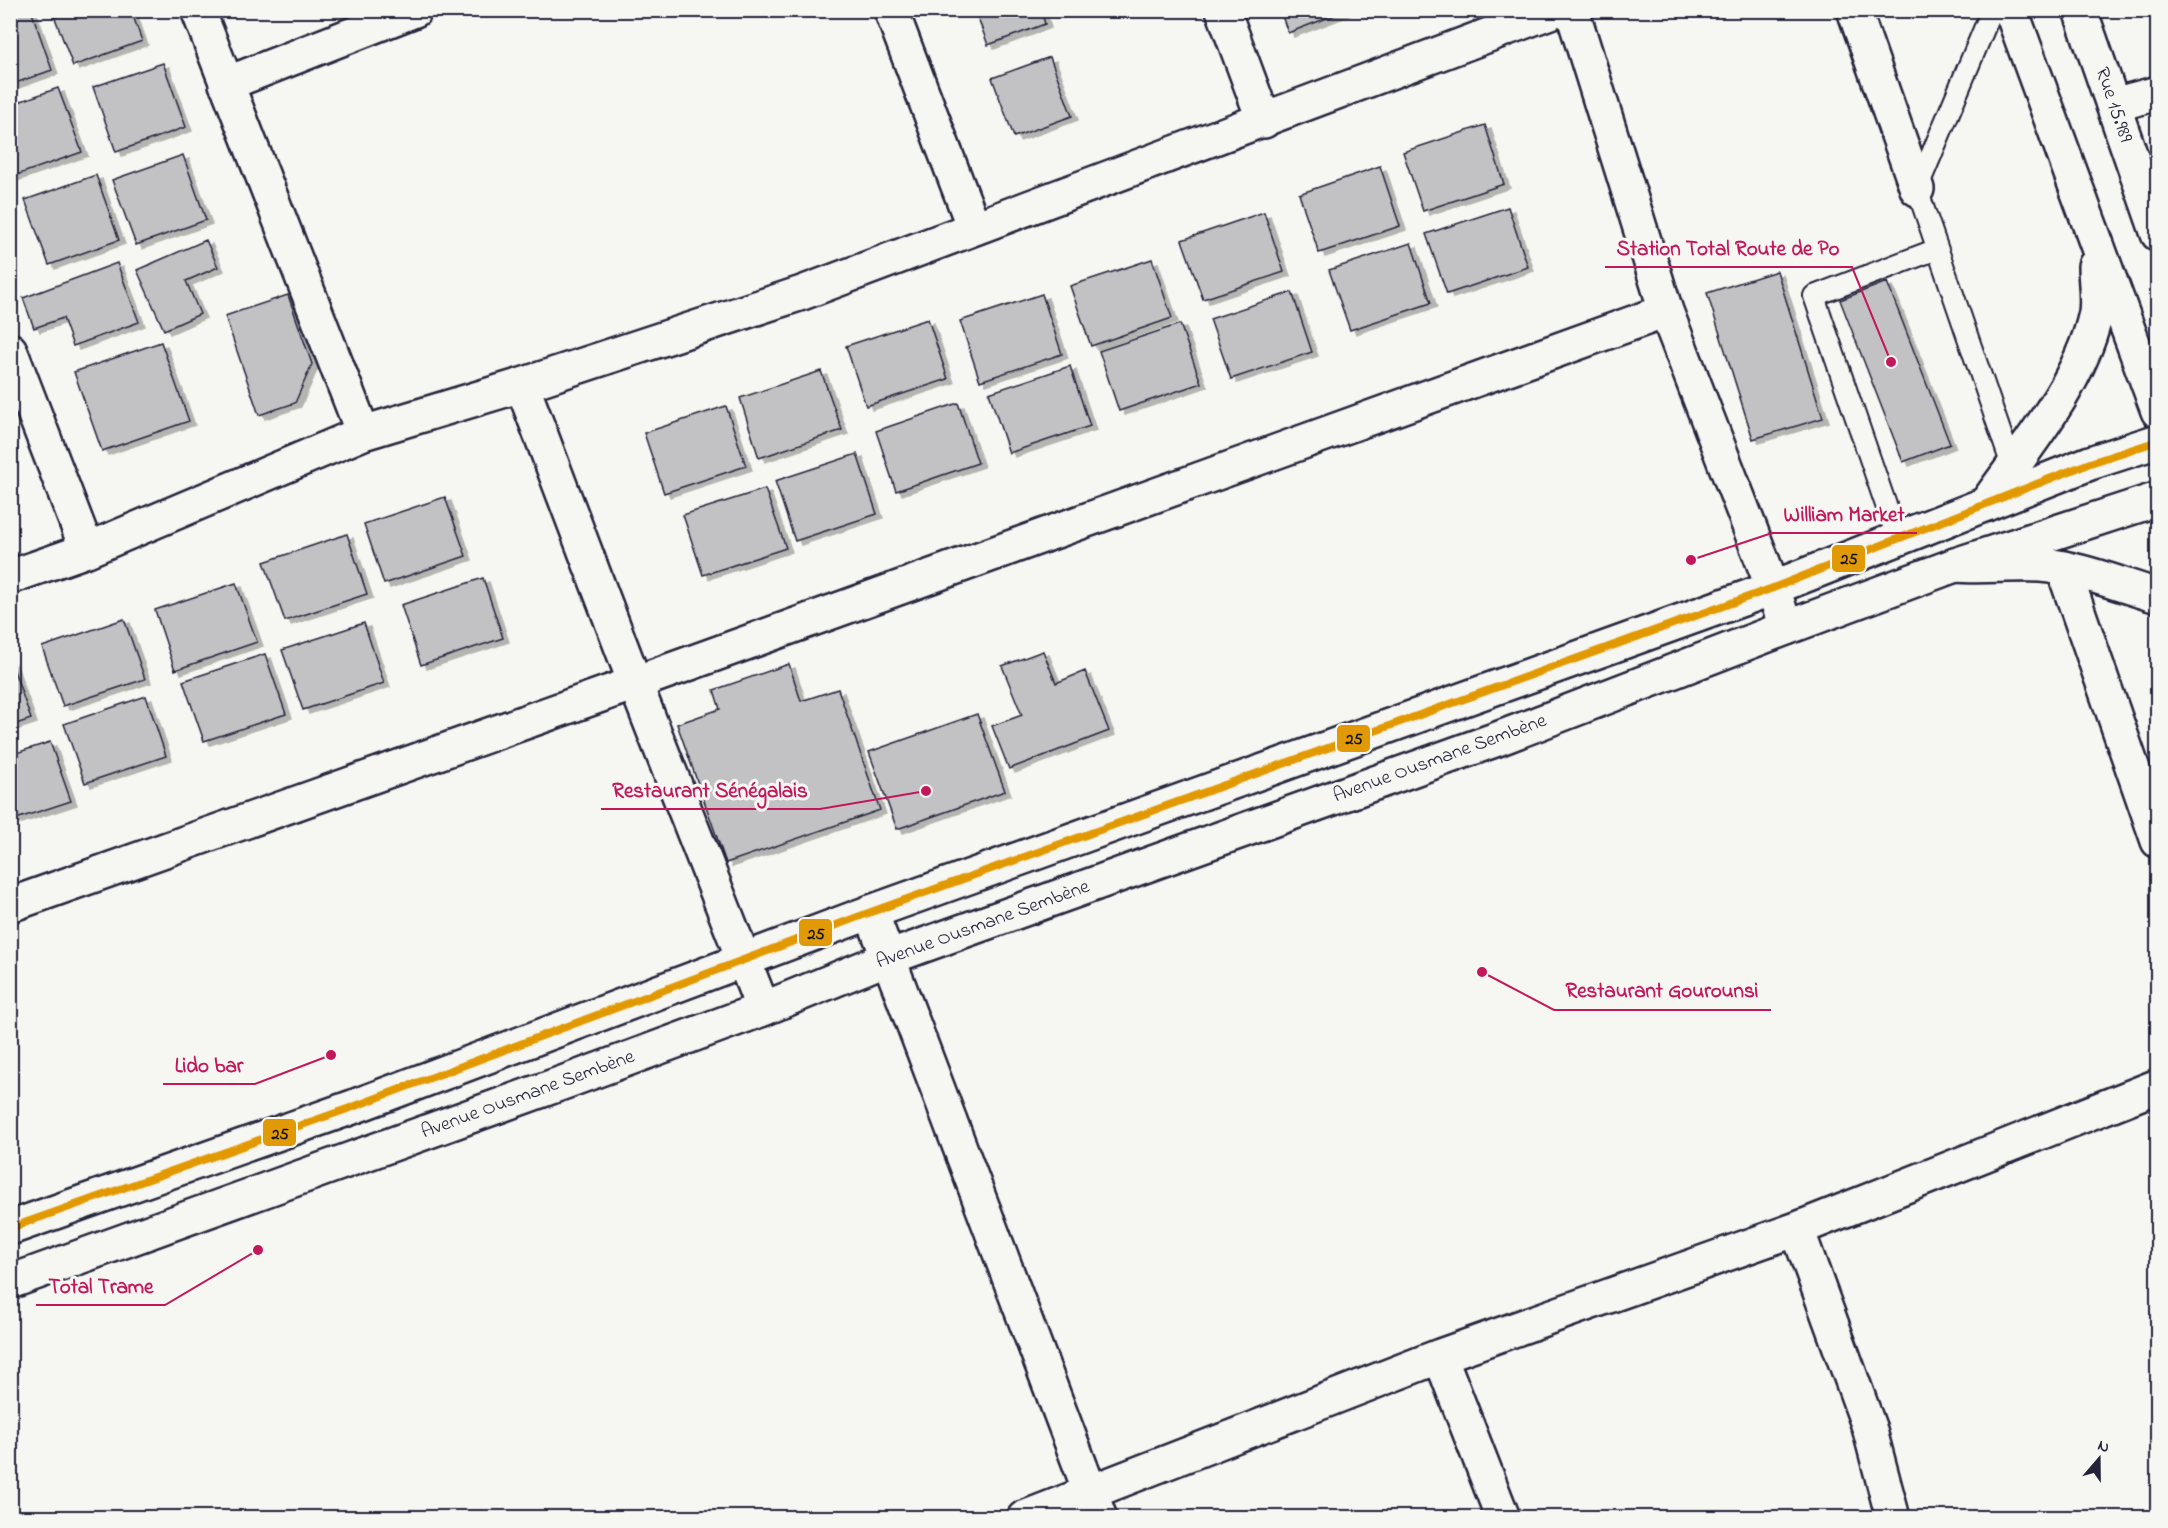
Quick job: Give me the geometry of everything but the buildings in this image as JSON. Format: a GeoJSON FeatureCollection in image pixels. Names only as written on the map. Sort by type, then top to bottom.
{"type":"FeatureCollection","features":[{"type":"Feature","properties":{"kind":"main road"},"geometry":{"type":"LineString","coordinates":[[198,10],[363,433]]}},
{"type":"Feature","properties":{"kind":"main road"},"geometry":{"type":"LineString","coordinates":[[226,84],[415,10]]}},
{"type":"Feature","properties":{"kind":"main road"},"geometry":{"type":"LineString","coordinates":[[891,10],[974,228]]}},
{"type":"Feature","properties":{"kind":"main road"},"geometry":{"type":"LineString","coordinates":[[1223,10],[1264,121]]}},
{"type":"Feature","properties":{"kind":"main road"},"geometry":{"type":"LineString","coordinates":[[10,577],[87,550],[363,433],[522,385],[802,293],[1555,10]]}},
{"type":"Feature","properties":{"kind":"main road"},"geometry":{"type":"LineString","coordinates":[[1572,10],[1666,311],[1773,588],[1786,628]]}},
{"type":"Feature","properties":{"kind":"main road"},"geometry":{"type":"LineString","coordinates":[[1854,10],[1917,189]]}},
{"type":"Feature","properties":{"kind":"main road"},"geometry":{"type":"LineString","coordinates":[[2011,10],[2157,411]]}},
{"type":"Feature","properties":{"kind":"main road","name":"Rue 15.989"},"geometry":{"type":"LineString","coordinates":[[2080,10],[2157,234]]}},
{"type":"Feature","properties":{"kind":"main road"},"geometry":{"type":"LineString","coordinates":[[2113,105],[2157,93]]}},
{"type":"Feature","properties":{"kind":"main road"},"geometry":{"type":"LineString","coordinates":[[2053,534],[2024,476],[2044,424],[2074,374],[2096,315],[2095,240]]}},
{"type":"Feature","properties":{"kind":"main road"},"geometry":{"type":"LineString","coordinates":[[10,905],[635,683],[1666,311]]}},
{"type":"Feature","properties":{"kind":"main road"},"geometry":{"type":"LineString","coordinates":[[10,350],[87,550]]}},
{"type":"Feature","properties":{"kind":"main road"},"geometry":{"type":"LineString","coordinates":[[522,385],[635,683],[763,1009]]}},
{"type":"Feature","properties":{"kind":"main road"},"geometry":{"type":"LineString","coordinates":[[10,1228],[316,1120],[871,912],[1773,588],[1986,504],[2024,476],[2115,454],[2157,441]]}},
{"type":"Feature","properties":{"kind":"main road","name":"Avenue Ousmane Sembène"},"geometry":{"type":"LineString","coordinates":[[10,1282],[763,1009],[888,958],[1500,738],[1955,565],[2157,499]]}},
{"type":"Feature","properties":{"kind":"main road"},"geometry":{"type":"LineString","coordinates":[[1955,565],[2038,565],[2063,568],[2157,596]]}},
{"type":"Feature","properties":{"kind":"main road"},"geometry":{"type":"LineString","coordinates":[[2063,568],[2157,841]]}},
{"type":"Feature","properties":{"kind":"main road"},"geometry":{"type":"LineString","coordinates":[[871,912],[1095,1505]]}},
{"type":"Feature","properties":{"kind":"main road"},"geometry":{"type":"LineString","coordinates":[[1024,1518],[1095,1505],[1440,1356],[1797,1229],[2157,1086]]}},
{"type":"Feature","properties":{"kind":"main road"},"geometry":{"type":"LineString","coordinates":[[1797,1229],[1869,1427],[1893,1518]]}},
{"type":"Feature","properties":{"kind":"main road"},"geometry":{"type":"LineString","coordinates":[[1440,1356],[1503,1518]]}},
{"type":"Feature","properties":{"kind":"lane"},"geometry":{"type":"LineString","coordinates":[[1992,10],[1917,189],[1937,249],[2024,476]]}},
{"type":"Feature","properties":{"kind":"lane"},"geometry":{"type":"LineString","coordinates":[[1898,540],[1814,296],[1937,249]]}},
{"type":"Feature","properties":{"kind":"transit line","name":"25"},"geometry":{"type":"LineString","coordinates":[[10,1228],[350,1108],[871,912],[1773,588],[2090,463],[2158,441]]}},
{"type":"Feature","properties":{"kind":"place","name":"Station Total Route de Po"},"geometry":{"type":"Point","coordinates":[1891,362]}},
{"type":"Feature","properties":{"kind":"place","name":"William Market"},"geometry":{"type":"Point","coordinates":[1691,560]}},
{"type":"Feature","properties":{"kind":"place","name":"Restaurant Sénégalais"},"geometry":{"type":"Point","coordinates":[926,791]}},
{"type":"Feature","properties":{"kind":"place","name":"Restaurant Gourounsi"},"geometry":{"type":"Point","coordinates":[1482,972]}},
{"type":"Feature","properties":{"kind":"place","name":"Lido bar"},"geometry":{"type":"Point","coordinates":[331,1055]}},
{"type":"Feature","properties":{"kind":"place","name":"Total Trame"},"geometry":{"type":"Point","coordinates":[258,1250]}}]}
